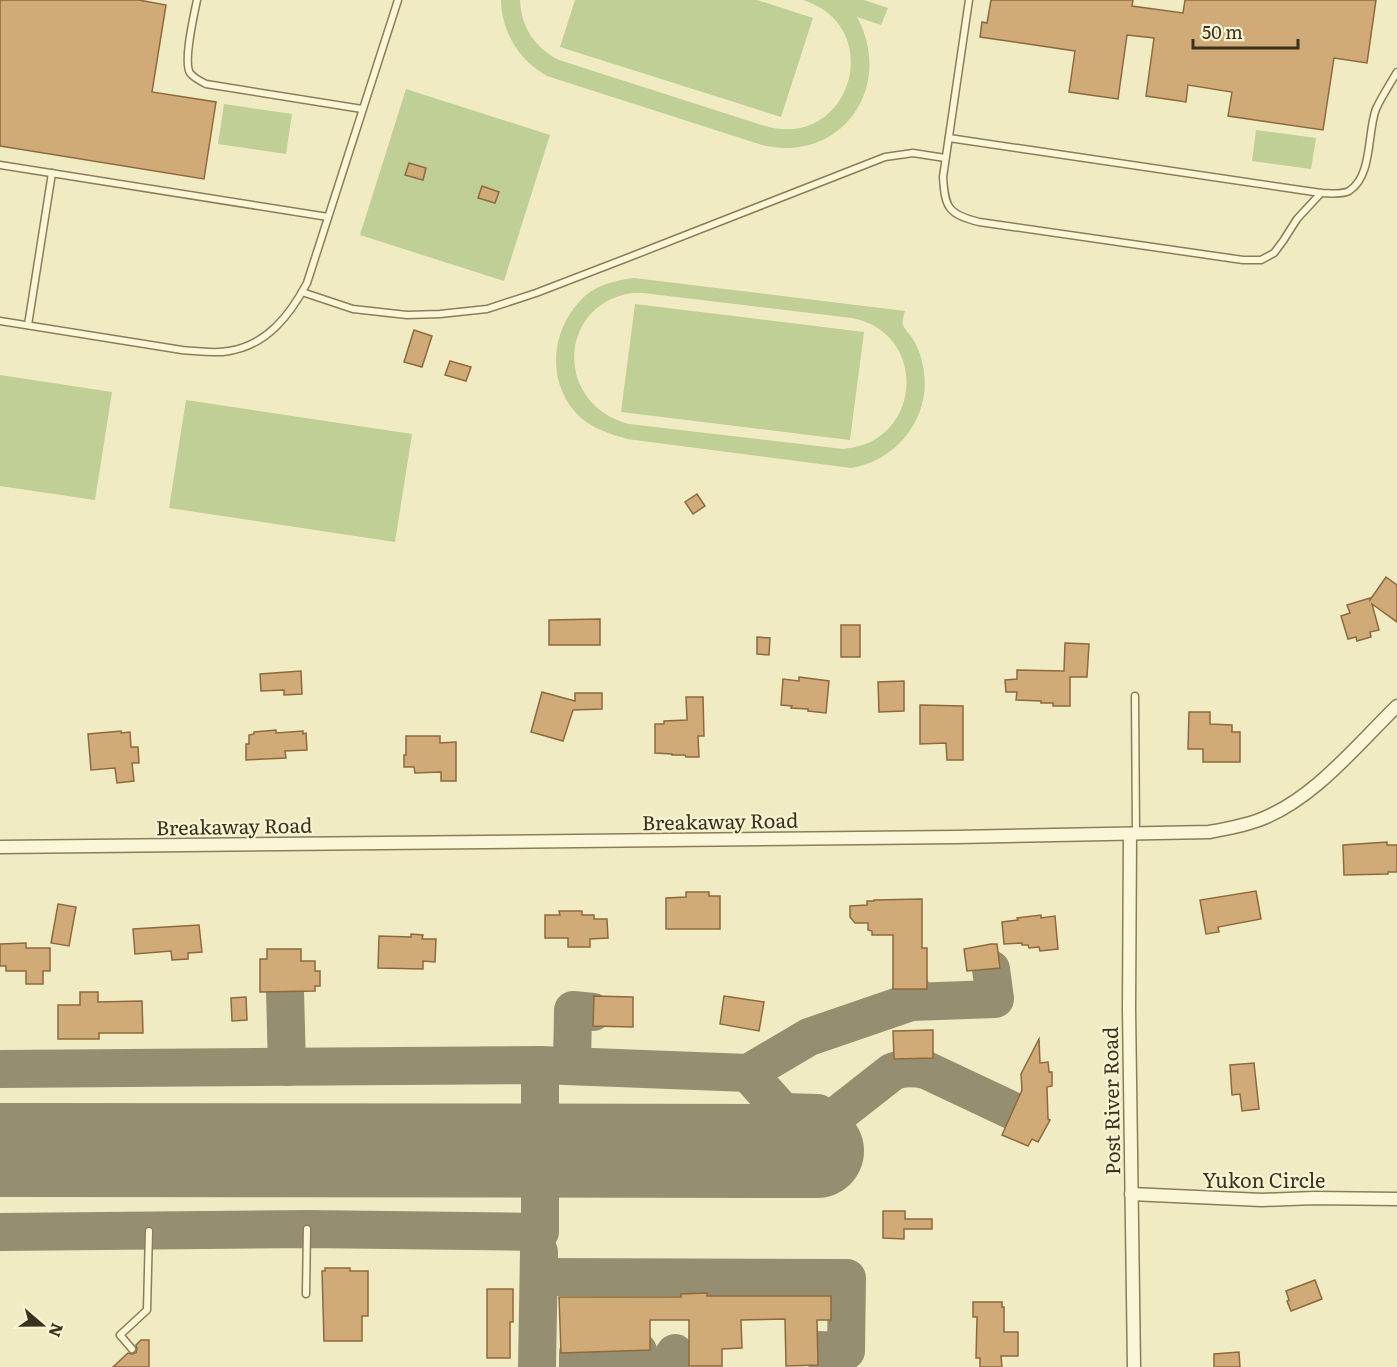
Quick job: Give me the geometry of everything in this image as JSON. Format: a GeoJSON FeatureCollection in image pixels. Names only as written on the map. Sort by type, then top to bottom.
{"type":"FeatureCollection","features":[{"type":"Feature","properties":{"kind":"street","name":"Breakaway Road"},"geometry":{"type":"LineString","coordinates":[[0,847],[935,838],[1217,830],[1258,820],[1281,810],[1303,796],[1397,706]]}},
{"type":"Feature","properties":{"kind":"street","name":"Post River Road"},"geometry":{"type":"LineString","coordinates":[[1133,834],[1129,1009],[1134,1367]]}},
{"type":"Feature","properties":{"kind":"street","name":"Yukon Circle"},"geometry":{"type":"LineString","coordinates":[[1131,1194],[1262,1200],[1397,1199]]}},
{"type":"Feature","properties":{"kind":"lane"},"geometry":{"type":"LineString","coordinates":[[197,0],[186,62],[196,79],[206,84],[362,109]]}},
{"type":"Feature","properties":{"kind":"lane"},"geometry":{"type":"LineString","coordinates":[[0,321],[182,350],[209,352],[230,351],[248,346],[265,336],[282,322],[296,304],[307,283],[398,0]]}},
{"type":"Feature","properties":{"kind":"lane"},"geometry":{"type":"LineString","coordinates":[[969,0],[943,177],[945,199],[952,210],[962,218],[1243,260],[1261,260],[1274,253],[1297,219],[1322,193]]}},
{"type":"Feature","properties":{"kind":"lane"},"geometry":{"type":"LineString","coordinates":[[949,138],[1322,193],[1348,192],[1358,182],[1366,165],[1376,109],[1397,72]]}},
{"type":"Feature","properties":{"kind":"lane"},"geometry":{"type":"LineString","coordinates":[[302,292],[353,309],[407,315],[487,309],[546,289],[885,157],[913,153],[945,159]]}},
{"type":"Feature","properties":{"kind":"lane"},"geometry":{"type":"LineString","coordinates":[[0,165],[328,217]]}},
{"type":"Feature","properties":{"kind":"lane"},"geometry":{"type":"LineString","coordinates":[[28,325],[52,173]]}},
{"type":"Feature","properties":{"kind":"lane"},"geometry":{"type":"LineString","coordinates":[[1133,834],[1135,696]]}},
{"type":"Feature","properties":{"kind":"lane"},"geometry":{"type":"LineString","coordinates":[[306,1294],[307,1229]]}},
{"type":"Feature","properties":{"kind":"lane"},"geometry":{"type":"LineString","coordinates":[[132,1349],[120,1335],[147,1310],[149,1231]]}},
{"type":"Feature","properties":{"kind":"green space"},"geometry":{"type":"Polygon","coordinates":[[[501,0],[520,0],[523,19],[531,36],[550,55],[559,60],[765,126],[795,129],[819,121],[837,104],[848,82],[851,58],[845,35],[829,14],[803,0],[864,0],[888,8],[881,25],[857,17],[867,43],[869,69],[864,93],[853,114],[837,131],[816,143],[790,148],[762,145],[547,76],[520,54],[505,24],[501,0]]]}},
{"type":"Feature","properties":{"kind":"green space"},"geometry":{"type":"Polygon","coordinates":[[[575,0],[757,0],[813,18],[781,117],[560,47],[575,0]]]}},
{"type":"Feature","properties":{"kind":"green space"},"geometry":{"type":"Polygon","coordinates":[[[406,89],[550,135],[504,281],[360,235],[406,89]]]}},
{"type":"Feature","properties":{"kind":"green space"},"geometry":{"type":"Polygon","coordinates":[[[224,104],[292,114],[286,154],[218,144],[224,104]]]}},
{"type":"Feature","properties":{"kind":"green space"},"geometry":{"type":"Polygon","coordinates":[[[1256,130],[1316,138],[1311,169],[1252,161],[1256,130]]]}},
{"type":"Feature","properties":{"kind":"green space"},"geometry":{"type":"Polygon","coordinates":[[[634,278],[905,311],[903,325],[919,351],[925,380],[918,415],[899,444],[885,455],[869,463],[851,468],[627,439],[597,428],[581,418],[570,406],[563,393],[556,364],[560,335],[574,308],[590,292],[611,282],[634,278]],[[632,293],[608,301],[590,315],[578,334],[574,355],[577,377],[587,397],[604,413],[629,424],[843,449],[869,443],[889,429],[901,409],[906,387],[904,365],[895,344],[877,328],[852,318],[632,293]]]}},
{"type":"Feature","properties":{"kind":"green space"},"geometry":{"type":"Polygon","coordinates":[[[635,304],[864,332],[850,440],[621,412],[635,304]]]}},
{"type":"Feature","properties":{"kind":"green space"},"geometry":{"type":"Polygon","coordinates":[[[0,375],[112,392],[95,500],[0,486],[0,375]]]}},
{"type":"Feature","properties":{"kind":"green space"},"geometry":{"type":"Polygon","coordinates":[[[186,400],[412,434],[395,542],[169,508],[186,400]]]}},
{"type":"Feature","properties":{"kind":"building"},"geometry":{"type":"Polygon","coordinates":[[[0,0],[139,0],[166,5],[152,92],[216,102],[204,179],[0,146],[0,0]]]}},
{"type":"Feature","properties":{"kind":"building"},"geometry":{"type":"Polygon","coordinates":[[[991,0],[1133,0],[1132,6],[1183,13],[1185,0],[1376,0],[1367,63],[1334,58],[1323,130],[1228,116],[1232,92],[1188,85],[1186,102],[1146,96],[1154,38],[1127,35],[1118,99],[1069,92],[1075,51],[980,37],[982,22],[987,23],[991,0]]]}},
{"type":"Feature","properties":{"kind":"building"},"geometry":{"type":"Polygon","coordinates":[[[409,163],[426,168],[423,180],[405,175],[409,163]]]}},
{"type":"Feature","properties":{"kind":"building"},"geometry":{"type":"Polygon","coordinates":[[[482,186],[499,192],[495,203],[478,198],[482,186]]]}},
{"type":"Feature","properties":{"kind":"building"},"geometry":{"type":"Polygon","coordinates":[[[414,330],[432,336],[422,367],[404,362],[414,330]]]}},
{"type":"Feature","properties":{"kind":"building"},"geometry":{"type":"Polygon","coordinates":[[[450,361],[471,367],[466,381],[445,375],[450,361]]]}},
{"type":"Feature","properties":{"kind":"building"},"geometry":{"type":"Polygon","coordinates":[[[697,494],[705,506],[693,514],[685,502],[697,494]]]}},
{"type":"Feature","properties":{"kind":"building"},"geometry":{"type":"Polygon","coordinates":[[[1386,577],[1397,585],[1397,622],[1372,604],[1379,630],[1370,632],[1371,637],[1357,641],[1356,637],[1348,639],[1341,616],[1350,613],[1347,605],[1370,598],[1370,600],[1386,577]]]}},
{"type":"Feature","properties":{"kind":"building"},"geometry":{"type":"Polygon","coordinates":[[[600,619],[600,645],[549,645],[549,620],[600,619]]]}},
{"type":"Feature","properties":{"kind":"building"},"geometry":{"type":"Polygon","coordinates":[[[841,625],[860,625],[860,657],[841,657],[841,625]]]}},
{"type":"Feature","properties":{"kind":"building"},"geometry":{"type":"Polygon","coordinates":[[[757,637],[770,638],[769,655],[757,654],[757,637]]]}},
{"type":"Feature","properties":{"kind":"building"},"geometry":{"type":"Polygon","coordinates":[[[1065,643],[1089,644],[1087,677],[1070,677],[1070,706],[1053,706],[1053,703],[1041,703],[1041,701],[1016,700],[1017,692],[1006,692],[1005,680],[1017,679],[1017,670],[1064,671],[1065,643]]]}},
{"type":"Feature","properties":{"kind":"building"},"geometry":{"type":"Polygon","coordinates":[[[301,671],[302,694],[284,695],[284,690],[261,691],[260,674],[301,671]]]}},
{"type":"Feature","properties":{"kind":"building"},"geometry":{"type":"Polygon","coordinates":[[[799,677],[829,681],[826,713],[781,705],[783,679],[799,681],[799,677]]]}},
{"type":"Feature","properties":{"kind":"building"},"geometry":{"type":"Polygon","coordinates":[[[904,681],[904,711],[879,712],[878,682],[904,681]]]}},
{"type":"Feature","properties":{"kind":"building"},"geometry":{"type":"Polygon","coordinates":[[[542,692],[575,701],[575,693],[602,693],[602,709],[573,710],[563,741],[531,732],[542,692]]]}},
{"type":"Feature","properties":{"kind":"building"},"geometry":{"type":"Polygon","coordinates":[[[686,697],[703,697],[704,736],[698,736],[699,757],[655,753],[655,724],[664,724],[664,721],[687,720],[686,697]]]}},
{"type":"Feature","properties":{"kind":"building"},"geometry":{"type":"Polygon","coordinates":[[[920,705],[963,706],[963,760],[947,760],[946,743],[920,744],[920,705]]]}},
{"type":"Feature","properties":{"kind":"building"},"geometry":{"type":"Polygon","coordinates":[[[1189,712],[1210,712],[1210,724],[1232,725],[1232,732],[1240,732],[1240,762],[1203,762],[1203,749],[1188,749],[1189,712]]]}},
{"type":"Feature","properties":{"kind":"building"},"geometry":{"type":"Polygon","coordinates":[[[276,730],[276,733],[303,731],[303,734],[306,733],[307,750],[285,751],[286,758],[246,760],[246,744],[249,744],[249,735],[254,732],[276,730]]]}},
{"type":"Feature","properties":{"kind":"building"},"geometry":{"type":"Polygon","coordinates":[[[121,731],[121,733],[130,732],[131,747],[138,747],[139,763],[132,763],[134,781],[117,783],[115,768],[91,770],[88,734],[121,731]]]}},
{"type":"Feature","properties":{"kind":"building"},"geometry":{"type":"Polygon","coordinates":[[[406,736],[440,736],[440,743],[456,742],[456,781],[441,781],[441,772],[415,773],[414,767],[404,767],[406,736]]]}},
{"type":"Feature","properties":{"kind":"building"},"geometry":{"type":"Polygon","coordinates":[[[1387,842],[1387,845],[1397,845],[1397,872],[1344,875],[1343,845],[1387,842]]]}},
{"type":"Feature","properties":{"kind":"building"},"geometry":{"type":"Polygon","coordinates":[[[1256,891],[1261,919],[1218,927],[1219,932],[1206,934],[1200,900],[1256,891]]]}},
{"type":"Feature","properties":{"kind":"building"},"geometry":{"type":"Polygon","coordinates":[[[686,892],[709,892],[709,896],[720,896],[720,929],[666,929],[666,898],[686,897],[686,892]]]}},
{"type":"Feature","properties":{"kind":"building"},"geometry":{"type":"Polygon","coordinates":[[[922,899],[922,948],[927,948],[927,989],[893,989],[893,935],[872,935],[872,931],[868,930],[868,923],[855,923],[850,917],[850,906],[867,905],[867,901],[874,900],[922,899]]]}},
{"type":"Feature","properties":{"kind":"building"},"geometry":{"type":"Polygon","coordinates":[[[58,904],[76,907],[69,946],[51,943],[58,904]]]}},
{"type":"Feature","properties":{"kind":"building"},"geometry":{"type":"Polygon","coordinates":[[[559,911],[582,911],[582,915],[594,915],[594,919],[607,919],[608,938],[590,939],[590,947],[568,947],[568,938],[545,938],[545,915],[560,915],[559,911]]]}},
{"type":"Feature","properties":{"kind":"building"},"geometry":{"type":"Polygon","coordinates":[[[1041,915],[1041,918],[1055,916],[1058,949],[1040,951],[1039,947],[1029,948],[1028,945],[1022,945],[1022,943],[1004,944],[1002,922],[1041,915]]]}},
{"type":"Feature","properties":{"kind":"building"},"geometry":{"type":"Polygon","coordinates":[[[199,925],[202,952],[188,953],[188,959],[172,960],[171,951],[135,954],[133,929],[199,925]]]}},
{"type":"Feature","properties":{"kind":"building"},"geometry":{"type":"Polygon","coordinates":[[[411,934],[423,935],[422,939],[436,939],[435,962],[423,961],[423,969],[378,968],[379,936],[411,937],[411,934]]]}},
{"type":"Feature","properties":{"kind":"building"},"geometry":{"type":"Polygon","coordinates":[[[26,943],[26,948],[50,948],[50,971],[43,971],[43,984],[26,984],[26,971],[6,971],[6,966],[0,966],[0,944],[26,943]]]}},
{"type":"Feature","properties":{"kind":"building"},"geometry":{"type":"Polygon","coordinates":[[[997,944],[1000,968],[967,971],[964,949],[997,944]]]}},
{"type":"Feature","properties":{"kind":"building"},"geometry":{"type":"Polygon","coordinates":[[[267,949],[301,949],[301,961],[315,961],[315,971],[320,971],[320,986],[315,986],[315,991],[260,992],[260,959],[267,959],[267,949]]]}},
{"type":"Feature","properties":{"kind":"building"},"geometry":{"type":"Polygon","coordinates":[[[80,992],[98,992],[98,1002],[142,1001],[143,1033],[99,1033],[99,1039],[58,1039],[58,1005],[80,1005],[80,992]]]}},
{"type":"Feature","properties":{"kind":"building"},"geometry":{"type":"Polygon","coordinates":[[[594,996],[633,997],[633,1027],[593,1026],[594,996]]]}},
{"type":"Feature","properties":{"kind":"building"},"geometry":{"type":"Polygon","coordinates":[[[724,996],[764,1002],[759,1031],[720,1024],[724,996]]]}},
{"type":"Feature","properties":{"kind":"building"},"geometry":{"type":"Polygon","coordinates":[[[246,997],[247,1020],[232,1021],[231,998],[246,997]]]}},
{"type":"Feature","properties":{"kind":"building"},"geometry":{"type":"Polygon","coordinates":[[[933,1030],[933,1058],[894,1059],[893,1031],[933,1030]]]}},
{"type":"Feature","properties":{"kind":"building"},"geometry":{"type":"Polygon","coordinates":[[[1039,1039],[1040,1063],[1048,1062],[1049,1072],[1052,1072],[1052,1086],[1047,1087],[1048,1119],[1050,1120],[1038,1142],[1032,1139],[1028,1146],[1002,1135],[1022,1090],[1021,1074],[1039,1039]]]}},
{"type":"Feature","properties":{"kind":"building"},"geometry":{"type":"Polygon","coordinates":[[[1254,1063],[1259,1109],[1242,1111],[1240,1094],[1232,1095],[1230,1065],[1254,1063]]]}},
{"type":"Feature","properties":{"kind":"building"},"geometry":{"type":"Polygon","coordinates":[[[883,1211],[905,1211],[905,1219],[932,1219],[932,1229],[904,1229],[904,1239],[883,1238],[883,1211]]]}},
{"type":"Feature","properties":{"kind":"building"},"geometry":{"type":"Polygon","coordinates":[[[325,1268],[368,1271],[368,1316],[362,1316],[362,1341],[324,1341],[322,1271],[325,1271],[325,1268]]]}},
{"type":"Feature","properties":{"kind":"building"},"geometry":{"type":"Polygon","coordinates":[[[1315,1280],[1322,1299],[1291,1311],[1286,1291],[1315,1280]]]}},
{"type":"Feature","properties":{"kind":"building"},"geometry":{"type":"Polygon","coordinates":[[[487,1289],[513,1289],[510,1358],[487,1358],[487,1289]]]}},
{"type":"Feature","properties":{"kind":"building"},"geometry":{"type":"Polygon","coordinates":[[[707,1293],[707,1296],[831,1296],[831,1320],[817,1320],[818,1365],[786,1366],[785,1319],[741,1320],[742,1348],[722,1349],[722,1366],[689,1366],[689,1320],[650,1320],[650,1350],[561,1353],[559,1297],[681,1297],[681,1294],[707,1293]]]}},
{"type":"Feature","properties":{"kind":"building"},"geometry":{"type":"Polygon","coordinates":[[[973,1302],[1002,1302],[1004,1332],[1018,1332],[1018,1356],[1001,1356],[1002,1367],[980,1367],[980,1358],[976,1358],[977,1317],[973,1317],[973,1302]]]}},
{"type":"Feature","properties":{"kind":"building"},"geometry":{"type":"Polygon","coordinates":[[[141,1340],[149,1340],[149,1367],[113,1367],[128,1353],[136,1353],[136,1345],[141,1340]]]}},
{"type":"Feature","properties":{"kind":"building"},"geometry":{"type":"Polygon","coordinates":[[[1239,1352],[1240,1367],[1214,1367],[1214,1354],[1239,1352]]]}},
{"type":"Feature","properties":{"kind":"taxiway"},"geometry":{"type":"LineString","coordinates":[[911,1002],[995,999],[991,969]]}},
{"type":"Feature","properties":{"kind":"taxiway"},"geometry":{"type":"LineString","coordinates":[[748,1073],[809,1037],[911,1002],[911,989]]}},
{"type":"Feature","properties":{"kind":"taxiway"},"geometry":{"type":"LineString","coordinates":[[285,991],[287,1067]]}},
{"type":"Feature","properties":{"kind":"taxiway"},"geometry":{"type":"LineString","coordinates":[[572,1066],[573,1010],[593,1012]]}},
{"type":"Feature","properties":{"kind":"taxiway"},"geometry":{"type":"LineString","coordinates":[[0,1069],[540,1065],[748,1073],[783,1112],[818,1113],[817,1151]]}},
{"type":"Feature","properties":{"kind":"taxiway"},"geometry":{"type":"LineString","coordinates":[[0,1232],[307,1229],[540,1232],[540,1065]]}},
{"type":"Feature","properties":{"kind":"taxiway"},"geometry":{"type":"LineString","coordinates":[[818,1123],[827,1123],[892,1072],[913,1068],[926,1070],[1013,1111]]}},
{"type":"Feature","properties":{"kind":"taxiway"},"geometry":{"type":"LineString","coordinates":[[537,1367],[539,1252]]}},
{"type":"Feature","properties":{"kind":"taxiway"},"geometry":{"type":"LineString","coordinates":[[539,1277],[847,1278],[846,1351],[818,1350]]}},
{"type":"Feature","properties":{"kind":"taxiway"},"geometry":{"type":"LineString","coordinates":[[637,1367],[638,1351]]}},
{"type":"Feature","properties":{"kind":"taxiway"},"geometry":{"type":"LineString","coordinates":[[607,1352],[607,1367]]}},
{"type":"Feature","properties":{"kind":"taxiway"},"geometry":{"type":"LineString","coordinates":[[578,1353],[578,1367]]}},
{"type":"Feature","properties":{"kind":"taxiway"},"geometry":{"type":"LineString","coordinates":[[666,1367],[675,1353]]}},
{"type":"Feature","properties":{"kind":"runway"},"geometry":{"type":"LineString","coordinates":[[0,1150],[817,1151]]}}]}
